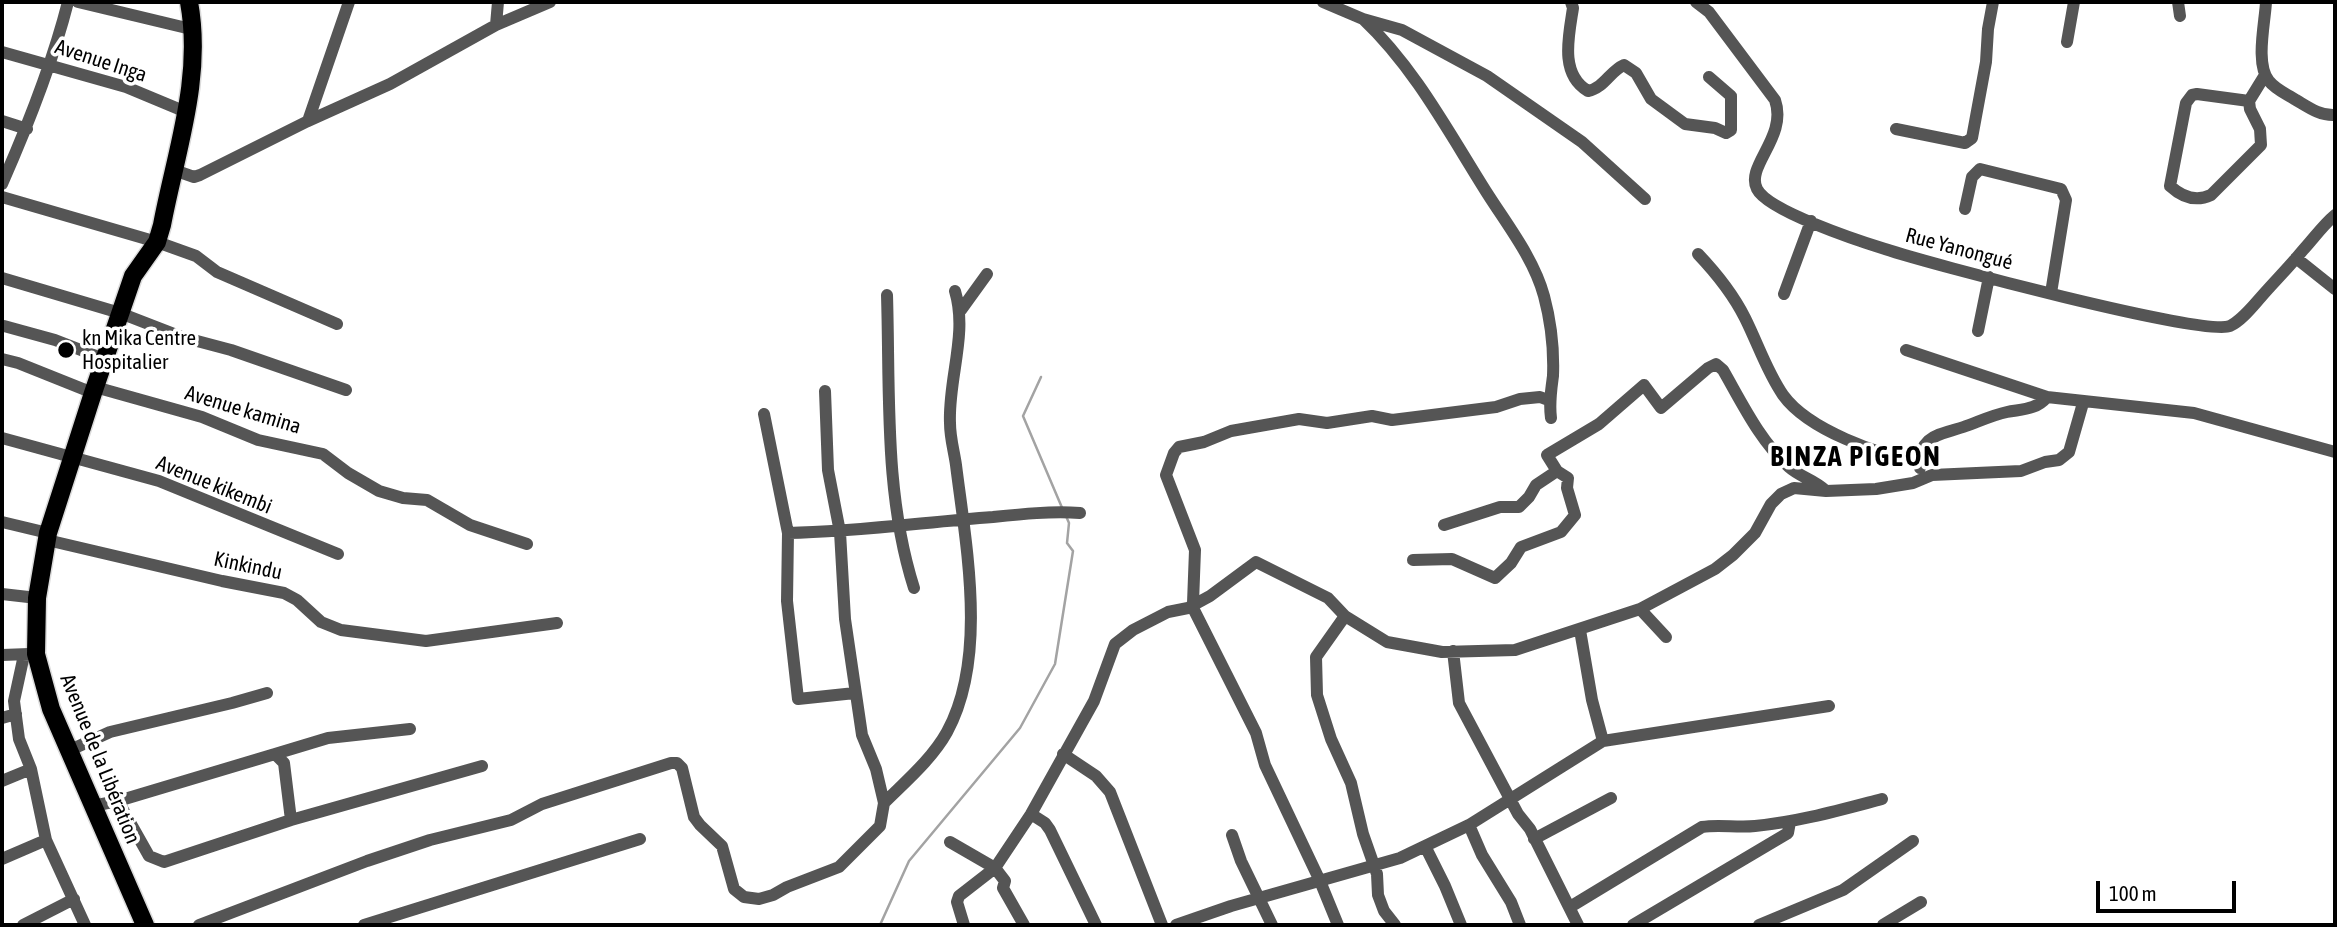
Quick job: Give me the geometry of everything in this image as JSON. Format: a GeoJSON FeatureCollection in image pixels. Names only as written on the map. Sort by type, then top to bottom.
{"type":"FeatureCollection","features":[{"type":"Feature","properties":{"kind":"highway","name":"Avenue de la Libération"},"geometry":{"type":"LineString","coordinates":[[145,925],[68,751],[30,654],[48,537],[133,276],[157,242],[191,84],[195,30],[189,2]]}},
{"type":"Feature","properties":{"kind":"street"},"geometry":{"type":"LineString","coordinates":[[2,184],[27,129],[57,45],[68,2]]}},
{"type":"Feature","properties":{"kind":"street"},"geometry":{"type":"LineString","coordinates":[[78,2],[195,30]]}},
{"type":"Feature","properties":{"kind":"street"},"geometry":{"type":"LineString","coordinates":[[308,121],[349,2]]}},
{"type":"Feature","properties":{"kind":"street"},"geometry":{"type":"LineString","coordinates":[[496,25],[498,2]]}},
{"type":"Feature","properties":{"kind":"street"},"geometry":{"type":"LineString","coordinates":[[174,170],[194,177],[200,175],[390,83],[496,25],[550,2]]}},
{"type":"Feature","properties":{"kind":"street"},"geometry":{"type":"LineString","coordinates":[[1323,2],[1363,19],[1402,30],[1487,76],[1592,150],[1645,199]]}},
{"type":"Feature","properties":{"kind":"street"},"geometry":{"type":"LineString","coordinates":[[1571,2],[1573,8],[1567,55],[1575,76],[1588,91],[1600,86],[1623,65],[1636,73],[1651,99],[1685,124],[1715,128],[1726,133],[1731,130],[1731,96],[1709,77]]}},
{"type":"Feature","properties":{"kind":"street","name":"Rue Yanongué"},"geometry":{"type":"LineString","coordinates":[[1696,2],[1709,12],[1778,107],[1774,136],[1755,175],[1755,187],[1768,202],[1811,222],[1885,249],[2051,293],[2171,320],[2221,328],[2238,320],[2335,215]]}},
{"type":"Feature","properties":{"kind":"street"},"geometry":{"type":"LineString","coordinates":[[1896,130],[1965,143],[1972,138],[1986,62],[1993,2]]}},
{"type":"Feature","properties":{"kind":"street"},"geometry":{"type":"LineString","coordinates":[[2067,42],[2074,2]]}},
{"type":"Feature","properties":{"kind":"street"},"geometry":{"type":"LineString","coordinates":[[2178,2],[2180,16]]}},
{"type":"Feature","properties":{"kind":"street"},"geometry":{"type":"LineString","coordinates":[[2266,2],[2262,58],[2265,75],[2276,88],[2315,111],[2327,116],[2335,115]]}},
{"type":"Feature","properties":{"kind":"street"},"geometry":{"type":"LineString","coordinates":[[1363,19],[1392,49],[1428,100],[1532,265],[1545,299],[1553,346],[1553,378],[1548,400],[1551,418]]}},
{"type":"Feature","properties":{"kind":"street","name":"Avenue Inga"},"geometry":{"type":"LineString","coordinates":[[2,52],[126,88],[186,112]]}},
{"type":"Feature","properties":{"kind":"street"},"geometry":{"type":"LineString","coordinates":[[2249,102],[2192,95],[2186,103],[2170,186],[2180,195],[2202,200],[2211,195],[2261,145],[2260,129],[2249,102],[2265,75]]}},
{"type":"Feature","properties":{"kind":"street"},"geometry":{"type":"LineString","coordinates":[[2,121],[27,129]]}},
{"type":"Feature","properties":{"kind":"street"},"geometry":{"type":"LineString","coordinates":[[1965,209],[1972,177],[1980,169],[2061,189],[2066,200],[2051,293]]}},
{"type":"Feature","properties":{"kind":"street"},"geometry":{"type":"LineString","coordinates":[[2,197],[157,242],[196,257],[217,272],[337,324]]}},
{"type":"Feature","properties":{"kind":"street"},"geometry":{"type":"LineString","coordinates":[[1784,294],[1811,222]]}},
{"type":"Feature","properties":{"kind":"street"},"geometry":{"type":"LineString","coordinates":[[1698,254],[1721,279],[1738,305],[1770,373],[1788,401],[1826,429],[1854,443],[1920,463]]}},
{"type":"Feature","properties":{"kind":"street"},"geometry":{"type":"LineString","coordinates":[[2296,258],[2335,289]]}},
{"type":"Feature","properties":{"kind":"street"},"geometry":{"type":"LineString","coordinates":[[961,310],[986,274]]}},
{"type":"Feature","properties":{"kind":"street"},"geometry":{"type":"LineString","coordinates":[[2,278],[120,313],[182,337],[231,350],[346,390]]}},
{"type":"Feature","properties":{"kind":"street"},"geometry":{"type":"LineString","coordinates":[[1978,331],[1989,278]]}},
{"type":"Feature","properties":{"kind":"street"},"geometry":{"type":"LineString","coordinates":[[884,803],[940,741],[962,700],[970,660],[971,626],[950,419],[961,310],[955,292]]}},
{"type":"Feature","properties":{"kind":"street"},"geometry":{"type":"LineString","coordinates":[[887,295],[894,499],[903,551],[914,588]]}},
{"type":"Feature","properties":{"kind":"street"},"geometry":{"type":"LineString","coordinates":[[4,326],[55,340],[104,359]]}},
{"type":"Feature","properties":{"kind":"street"},"geometry":{"type":"LineString","coordinates":[[1906,349],[2047,397],[2194,414],[2335,452]]}},
{"type":"Feature","properties":{"kind":"street","name":"Avenue kamina"},"geometry":{"type":"LineString","coordinates":[[2,359],[94,390],[202,417],[258,440],[323,454],[379,491],[403,498],[426,500],[470,525],[527,544]]}},
{"type":"Feature","properties":{"kind":"street"},"geometry":{"type":"LineString","coordinates":[[1413,560],[1452,559],[1495,579],[1511,563],[1521,547],[1562,532],[1575,515],[1567,488],[1568,478],[1557,471],[1547,455],[1599,424],[1644,385],[1661,408],[1716,364],[1723,370],[1762,436],[1791,469],[1817,482],[1826,491]]}},
{"type":"Feature","properties":{"kind":"street"},"geometry":{"type":"LineString","coordinates":[[198,925],[367,861],[430,840],[511,820],[542,804],[677,763],[682,768],[694,817],[722,846],[734,889],[744,897],[751,899],[773,895],[839,867],[880,826],[884,803],[876,769],[862,735],[845,619],[840,532],[828,470],[825,391]]}},
{"type":"Feature","properties":{"kind":"street"},"geometry":{"type":"LineString","coordinates":[[1926,477],[1921,471],[1920,463],[1926,443],[1937,434],[1964,428],[1995,415],[2037,406],[2047,397]]}},
{"type":"Feature","properties":{"kind":"street"},"geometry":{"type":"LineString","coordinates":[[1338,925],[1265,765],[1256,733],[1192,605],[1195,550],[1166,475],[1174,453],[1180,447],[1204,442],[1231,431],[1299,419],[1327,423],[1372,416],[1392,420],[1496,407],[1530,398],[1548,400]]}},
{"type":"Feature","properties":{"kind":"street"},"geometry":{"type":"LineString","coordinates":[[964,925],[957,902],[995,869],[1031,814],[1094,701],[1115,644],[1168,612],[1192,605],[1227,585],[1256,562],[1328,598],[1345,616],[1387,642],[1442,652],[1515,650],[1640,609],[1715,569],[1755,533],[1771,504],[1787,490],[1794,488],[1855,491],[1894,487],[1944,473],[2021,471],[2063,459],[2069,452],[2083,403]]}},
{"type":"Feature","properties":{"kind":"street"},"geometry":{"type":"LineString","coordinates":[[764,414],[788,533],[788,601],[798,699],[856,693]]}},
{"type":"Feature","properties":{"kind":"street","name":"Avenue kikembi"},"geometry":{"type":"LineString","coordinates":[[2,438],[159,481],[338,554]]}},
{"type":"Feature","properties":{"kind":"street"},"geometry":{"type":"LineString","coordinates":[[1444,525],[1500,507],[1519,507],[1536,485],[1557,471]]}},
{"type":"Feature","properties":{"kind":"street"},"geometry":{"type":"LineString","coordinates":[[788,533],[840,532],[962,519],[1080,513]]}},
{"type":"Feature","properties":{"kind":"street","name":"Kinkindu"},"geometry":{"type":"LineString","coordinates":[[2,522],[48,537],[222,581],[284,593],[297,600],[321,622],[341,630],[426,641],[556,623]]}},
{"type":"Feature","properties":{"kind":"street"},"geometry":{"type":"LineString","coordinates":[[2,594],[37,598]]}},
{"type":"Feature","properties":{"kind":"street"},"geometry":{"type":"LineString","coordinates":[[1640,609],[1665,637]]}},
{"type":"Feature","properties":{"kind":"street"},"geometry":{"type":"LineString","coordinates":[[1345,616],[1316,657],[1317,695],[1331,739],[1352,783],[1363,834],[1374,866],[1378,895],[1384,911],[1395,925]]}},
{"type":"Feature","properties":{"kind":"street"},"geometry":{"type":"LineString","coordinates":[[1580,630],[1592,700],[1603,741]]}},
{"type":"Feature","properties":{"kind":"street"},"geometry":{"type":"LineString","coordinates":[[1453,651],[1459,703],[1578,925]]}},
{"type":"Feature","properties":{"kind":"street"},"geometry":{"type":"LineString","coordinates":[[2,655],[30,654],[14,701],[19,739],[31,769],[46,840],[85,925]]}},
{"type":"Feature","properties":{"kind":"street"},"geometry":{"type":"LineString","coordinates":[[68,751],[110,732],[267,692]]}},
{"type":"Feature","properties":{"kind":"street"},"geometry":{"type":"LineString","coordinates":[[1177,925],[1259,898],[1400,858],[1469,825],[1603,741],[1829,706]]}},
{"type":"Feature","properties":{"kind":"street"},"geometry":{"type":"LineString","coordinates":[[2,718],[16,714]]}},
{"type":"Feature","properties":{"kind":"street"},"geometry":{"type":"LineString","coordinates":[[92,806],[118,801],[328,738],[410,729]]}},
{"type":"Feature","properties":{"kind":"street"},"geometry":{"type":"LineString","coordinates":[[275,754],[284,763],[292,820]]}},
{"type":"Feature","properties":{"kind":"street"},"geometry":{"type":"LineString","coordinates":[[1063,754],[1096,776],[1110,792],[1162,925]]}},
{"type":"Feature","properties":{"kind":"street"},"geometry":{"type":"LineString","coordinates":[[118,801],[149,856],[164,862],[292,820],[482,766]]}},
{"type":"Feature","properties":{"kind":"street"},"geometry":{"type":"LineString","coordinates":[[2,782],[31,769]]}},
{"type":"Feature","properties":{"kind":"street"},"geometry":{"type":"LineString","coordinates":[[1534,839],[1612,798]]}},
{"type":"Feature","properties":{"kind":"street"},"geometry":{"type":"LineString","coordinates":[[1570,907],[1702,827],[1752,827],[1790,822],[1882,799]]}},
{"type":"Feature","properties":{"kind":"street"},"geometry":{"type":"LineString","coordinates":[[1031,814],[1045,823],[1050,830],[1096,925]]}},
{"type":"Feature","properties":{"kind":"street"},"geometry":{"type":"LineString","coordinates":[[1633,925],[1788,833],[1790,822]]}},
{"type":"Feature","properties":{"kind":"street"},"geometry":{"type":"LineString","coordinates":[[1469,825],[1482,855],[1511,902],[1520,925]]}},
{"type":"Feature","properties":{"kind":"street"},"geometry":{"type":"LineString","coordinates":[[1232,835],[1241,861],[1272,925]]}},
{"type":"Feature","properties":{"kind":"street"},"geometry":{"type":"LineString","coordinates":[[364,925],[640,839]]}},
{"type":"Feature","properties":{"kind":"street"},"geometry":{"type":"LineString","coordinates":[[2,859],[46,840]]}},
{"type":"Feature","properties":{"kind":"street"},"geometry":{"type":"LineString","coordinates":[[1759,925],[1843,890],[1913,841]]}},
{"type":"Feature","properties":{"kind":"street"},"geometry":{"type":"LineString","coordinates":[[950,842],[995,869],[1005,881],[1003,888],[1024,925]]}},
{"type":"Feature","properties":{"kind":"street"},"geometry":{"type":"LineString","coordinates":[[1425,846],[1461,925]]}},
{"type":"Feature","properties":{"kind":"street"},"geometry":{"type":"LineString","coordinates":[[23,925],[74,899]]}},
{"type":"Feature","properties":{"kind":"street"},"geometry":{"type":"LineString","coordinates":[[1883,925],[1921,902]]}},
{"type":"Feature","properties":{"kind":"waterway"},"geometry":{"type":"LineString","coordinates":[[1041,377],[1023,416],[1063,510]]}},
{"type":"Feature","properties":{"kind":"waterway"},"geometry":{"type":"LineString","coordinates":[[880,925],[909,861],[1020,728],[1055,664],[1073,551],[1067,543],[1069,523],[1066,516]]}},
{"type":"Feature","properties":{"kind":"place","name":"kn Mika Centre Hospitalier"},"geometry":{"type":"Point","coordinates":[66,350]}},
{"type":"Feature","properties":{"kind":"district","name":"BINZA PIGEON"},"geometry":{"type":"Point","coordinates":[1856,457]}}]}
